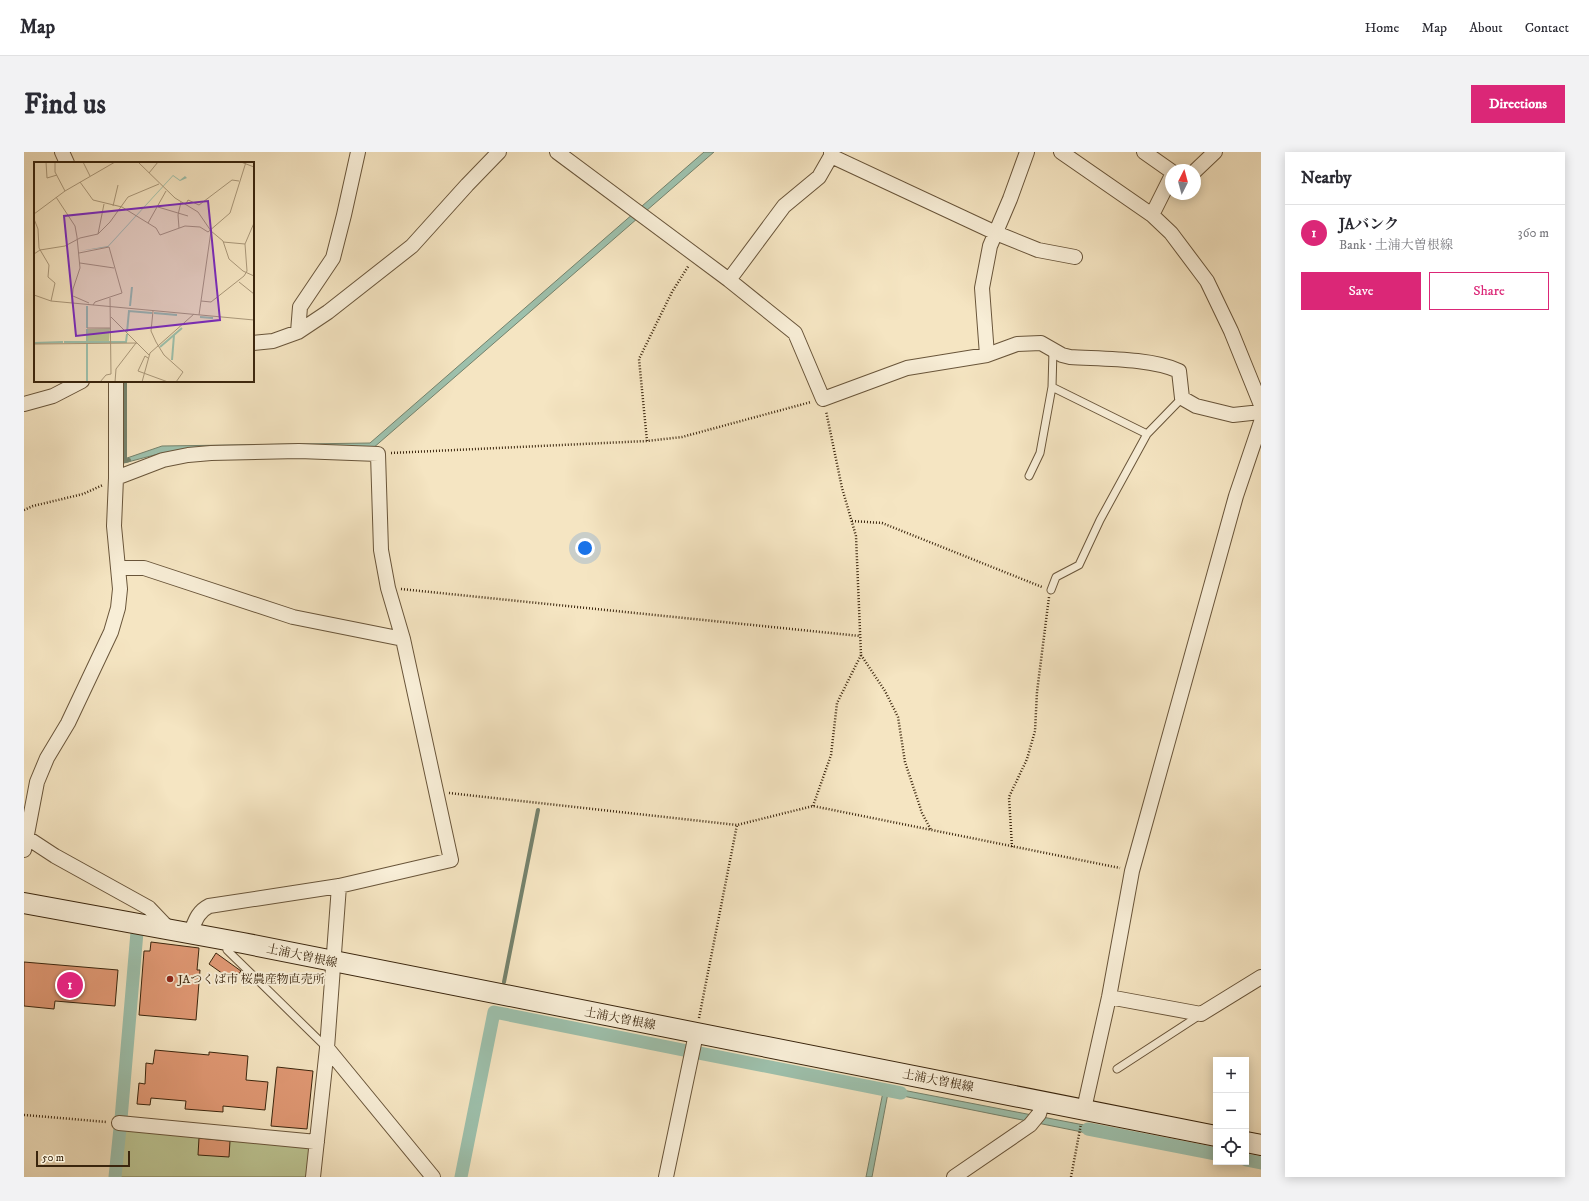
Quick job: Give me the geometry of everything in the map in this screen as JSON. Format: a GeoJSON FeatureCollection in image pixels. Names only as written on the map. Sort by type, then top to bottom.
{"type":"FeatureCollection","features":[{"type":"Feature","properties":{"kind":"main road","name":"土浦大曽根線"},"geometry":{"type":"LineString","coordinates":[[24,903],[243,943],[1213,1135]]}},
{"type":"Feature","properties":{"kind":"main road"},"geometry":{"type":"LineString","coordinates":[[1249,1143],[1261,1145]]}},
{"type":"Feature","properties":{"kind":"street"},"geometry":{"type":"LineString","coordinates":[[62,152],[67,162]]}},
{"type":"Feature","properties":{"kind":"street"},"geometry":{"type":"LineString","coordinates":[[298,332],[300,307],[333,258],[358,152]]}},
{"type":"Feature","properties":{"kind":"street"},"geometry":{"type":"LineString","coordinates":[[254,342],[273,341],[298,332],[328,312],[412,246],[467,184],[499,152]]}},
{"type":"Feature","properties":{"kind":"street"},"geometry":{"type":"LineString","coordinates":[[557,152],[729,280],[795,333],[823,399],[907,368],[987,355],[1017,344],[1041,343],[1062,355],[1070,357],[1123,360],[1168,366],[1178,371],[1182,398],[1196,406],[1233,415],[1261,412]]}},
{"type":"Feature","properties":{"kind":"street"},"geometry":{"type":"LineString","coordinates":[[987,355],[982,288],[990,246],[1010,200],[1027,152]]}},
{"type":"Feature","properties":{"kind":"street"},"geometry":{"type":"LineString","coordinates":[[1061,152],[1076,156],[1152,215],[1171,233],[1208,281],[1232,331],[1261,405]]}},
{"type":"Feature","properties":{"kind":"street"},"geometry":{"type":"LineString","coordinates":[[1144,152],[1165,167]]}},
{"type":"Feature","properties":{"kind":"street"},"geometry":{"type":"LineString","coordinates":[[1201,165],[1215,152]]}},
{"type":"Feature","properties":{"kind":"street"},"geometry":{"type":"LineString","coordinates":[[729,280],[784,206],[819,177],[831,154],[996,233],[1038,250],[1075,257]]}},
{"type":"Feature","properties":{"kind":"street"},"geometry":{"type":"LineString","coordinates":[[1152,215],[1165,189]]}},
{"type":"Feature","properties":{"kind":"street"},"geometry":{"type":"LineString","coordinates":[[24,404],[53,396],[80,382]]}},
{"type":"Feature","properties":{"kind":"street"},"geometry":{"type":"LineString","coordinates":[[116,382],[116,478],[114,526],[120,589],[118,608],[110,632],[68,723],[48,758],[37,782],[25,844],[55,856],[149,908],[170,930]]}},
{"type":"Feature","properties":{"kind":"street"},"geometry":{"type":"LineString","coordinates":[[1084,1109],[1109,997],[1132,871],[1236,496],[1261,422]]}},
{"type":"Feature","properties":{"kind":"street"},"geometry":{"type":"LineString","coordinates":[[116,478],[163,460],[188,455],[299,451],[378,454],[381,550],[388,588],[403,639],[451,860],[339,886],[209,906],[198,914],[190,934]]}},
{"type":"Feature","properties":{"kind":"street"},"geometry":{"type":"LineString","coordinates":[[118,568],[144,568],[293,617],[403,639]]}},
{"type":"Feature","properties":{"kind":"street"},"geometry":{"type":"LineString","coordinates":[[313,1177],[327,1048],[339,886]]}},
{"type":"Feature","properties":{"kind":"street"},"geometry":{"type":"LineString","coordinates":[[1109,997],[1196,1014],[1261,977]]}},
{"type":"Feature","properties":{"kind":"street"},"geometry":{"type":"LineString","coordinates":[[666,1177],[696,1034]]}},
{"type":"Feature","properties":{"kind":"street"},"geometry":{"type":"LineString","coordinates":[[327,1048],[433,1177]]}},
{"type":"Feature","properties":{"kind":"street"},"geometry":{"type":"LineString","coordinates":[[954,1177],[1030,1125],[1039,1114],[1043,1102]]}},
{"type":"Feature","properties":{"kind":"street"},"geometry":{"type":"LineString","coordinates":[[119,1123],[317,1142]]}},
{"type":"Feature","properties":{"kind":"lane"},"geometry":{"type":"LineString","coordinates":[[1029,476],[1040,453],[1052,387],[1053,350]]}},
{"type":"Feature","properties":{"kind":"lane"},"geometry":{"type":"LineString","coordinates":[[1052,387],[1147,434]]}},
{"type":"Feature","properties":{"kind":"lane"},"geometry":{"type":"LineString","coordinates":[[1051,590],[1056,578],[1080,565],[1100,520],[1147,434],[1182,398]]}},
{"type":"Feature","properties":{"kind":"lane"},"geometry":{"type":"LineString","coordinates":[[227,950],[327,1048]]}},
{"type":"Feature","properties":{"kind":"lane"},"geometry":{"type":"LineString","coordinates":[[1117,1069],[1196,1014]]}},
{"type":"Feature","properties":{"kind":"path"},"geometry":{"type":"LineString","coordinates":[[647,441],[639,359],[672,292],[696,255]]}},
{"type":"Feature","properties":{"kind":"path"},"geometry":{"type":"LineString","coordinates":[[378,454],[647,441],[682,436],[823,399],[842,488],[856,536],[861,654],[837,703],[832,755],[813,806]]}},
{"type":"Feature","properties":{"kind":"path"},"geometry":{"type":"LineString","coordinates":[[24,510],[33,506],[83,494],[116,478]]}},
{"type":"Feature","properties":{"kind":"path"},"geometry":{"type":"LineString","coordinates":[[852,521],[882,523],[1051,590],[1048,601],[1040,669],[1035,731],[1027,759],[1009,797],[1012,847]]}},
{"type":"Feature","properties":{"kind":"path"},"geometry":{"type":"LineString","coordinates":[[388,588],[860,636]]}},
{"type":"Feature","properties":{"kind":"path"},"geometry":{"type":"LineString","coordinates":[[861,654],[885,691],[898,717],[905,762],[922,813],[931,830]]}},
{"type":"Feature","properties":{"kind":"path"},"geometry":{"type":"LineString","coordinates":[[436,792],[737,825],[813,806],[1132,871]]}},
{"type":"Feature","properties":{"kind":"path"},"geometry":{"type":"LineString","coordinates":[[696,1034],[737,825]]}},
{"type":"Feature","properties":{"kind":"path"},"geometry":{"type":"LineString","coordinates":[[1071,1177],[1084,1109]]}},
{"type":"Feature","properties":{"kind":"path"},"geometry":{"type":"LineString","coordinates":[[24,1115],[119,1123]]}},
{"type":"Feature","properties":{"kind":"shaded area"},"geometry":{"type":"Polygon","coordinates":[[[704,152],[714,152],[372,449],[239,450],[162,453],[124,463],[127,458],[162,446],[370,443],[704,152]]]}},
{"type":"Feature","properties":{"kind":"shaded area"},"geometry":{"type":"Polygon","coordinates":[[[887,1087],[1089,1126],[1087,1133],[888,1093],[872,1177],[866,1177],[883,1092],[887,1087]]]}},
{"type":"Feature","properties":{"kind":"shaded area"},"geometry":{"type":"Polygon","coordinates":[[[124,1130],[312,1146],[308,1177],[119,1177],[124,1130]]]}},
{"type":"Feature","properties":{"kind":"building","name":"JAつくば市 桜農産物直売所"},"geometry":{"type":"Polygon","coordinates":[[[151,942],[199,948],[197,970],[200,970],[196,1020],[139,1015],[144,951],[150,951],[151,942]]]}},
{"type":"Feature","properties":{"kind":"building"},"geometry":{"type":"Polygon","coordinates":[[[216,953],[241,971],[233,981],[209,964],[216,953]]]}},
{"type":"Feature","properties":{"kind":"building"},"geometry":{"type":"Polygon","coordinates":[[[24,962],[118,970],[115,1006],[55,1001],[54,1009],[24,1006],[24,962]]]}},
{"type":"Feature","properties":{"kind":"building"},"geometry":{"type":"Polygon","coordinates":[[[155,1050],[209,1055],[209,1052],[248,1056],[246,1080],[268,1082],[265,1110],[223,1106],[223,1112],[185,1109],[186,1101],[151,1098],[150,1105],[137,1104],[139,1083],[145,1084],[146,1063],[153,1064],[155,1050]]]}},
{"type":"Feature","properties":{"kind":"building"},"geometry":{"type":"Polygon","coordinates":[[[277,1067],[313,1071],[307,1129],[271,1126],[277,1067]]]}},
{"type":"Feature","properties":{"kind":"building"},"geometry":{"type":"Polygon","coordinates":[[[199,1138],[230,1141],[229,1157],[198,1155],[199,1138]]]}},
{"type":"Feature","properties":{"kind":"waterway"},"geometry":{"type":"LineString","coordinates":[[125,382],[125,461],[129,460]]}},
{"type":"Feature","properties":{"kind":"waterway"},"geometry":{"type":"LineString","coordinates":[[504,982],[538,810]]}},
{"type":"Feature","properties":{"kind":"waterway"},"geometry":{"type":"LineString","coordinates":[[121,1119],[137,932]]}},
{"type":"Feature","properties":{"kind":"waterway"},"geometry":{"type":"LineString","coordinates":[[461,1177],[494,1012],[688,1051]]}},
{"type":"Feature","properties":{"kind":"waterway"},"geometry":{"type":"LineString","coordinates":[[699,1053],[901,1093]]}},
{"type":"Feature","properties":{"kind":"waterway"},"geometry":{"type":"LineString","coordinates":[[115,1177],[120,1128]]}},
{"type":"Feature","properties":{"kind":"waterway"},"geometry":{"type":"LineString","coordinates":[[1088,1129],[1213,1153]]}},
{"type":"Feature","properties":{"kind":"waterway"},"geometry":{"type":"LineString","coordinates":[[1249,1161],[1261,1163]]}},
{"type":"Feature","properties":{"kind":"place","name":"JAつくば市 桜農産物直売所"},"geometry":{"type":"Point","coordinates":[170,979]}},
{"type":"Feature","properties":{"kind":"place","name":"JAバンク"},"geometry":{"type":"Point","coordinates":[70,985]}}]}
